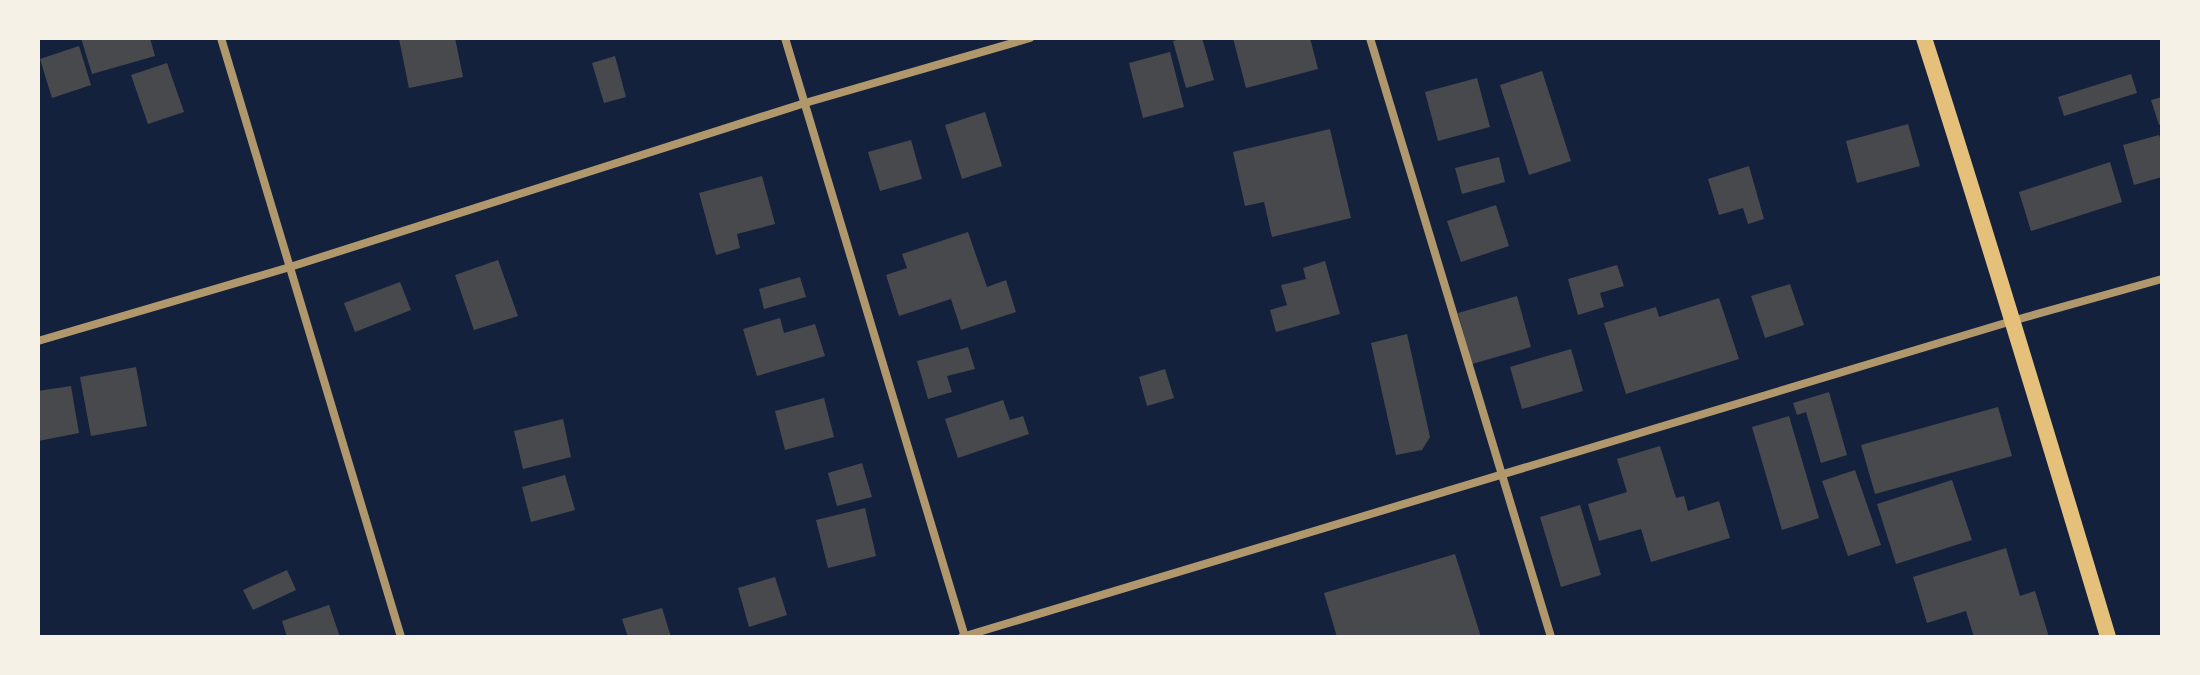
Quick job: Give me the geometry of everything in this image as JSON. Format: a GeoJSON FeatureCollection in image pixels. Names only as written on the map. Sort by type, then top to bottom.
{"type":"FeatureCollection","features":[{"type":"Feature","properties":{"kind":"main road"},"geometry":{"type":"LineString","coordinates":[[1924,38],[2108,637]]}},
{"type":"Feature","properties":{"kind":"street"},"geometry":{"type":"LineString","coordinates":[[221,38],[401,637]]}},
{"type":"Feature","properties":{"kind":"street"},"geometry":{"type":"LineString","coordinates":[[785,38],[964,637],[2012,321],[2162,279]]}},
{"type":"Feature","properties":{"kind":"street"},"geometry":{"type":"LineString","coordinates":[[38,341],[290,267],[805,103],[1030,38]]}},
{"type":"Feature","properties":{"kind":"street"},"geometry":{"type":"LineString","coordinates":[[1370,38],[1551,637]]}},
{"type":"Feature","properties":{"kind":"building"},"geometry":{"type":"Polygon","coordinates":[[[81,38],[150,38],[155,56],[92,74],[81,38]]]}},
{"type":"Feature","properties":{"kind":"building"},"geometry":{"type":"Polygon","coordinates":[[[455,38],[463,77],[409,88],[399,39],[455,38]]]}},
{"type":"Feature","properties":{"kind":"building"},"geometry":{"type":"Polygon","coordinates":[[[1202,38],[1214,80],[1186,88],[1173,41],[1202,38]]]}},
{"type":"Feature","properties":{"kind":"building"},"geometry":{"type":"Polygon","coordinates":[[[1233,38],[1310,38],[1318,69],[1246,88],[1233,38]]]}},
{"type":"Feature","properties":{"kind":"building"},"geometry":{"type":"Polygon","coordinates":[[[79,46],[91,85],[52,98],[40,59],[79,46]]]}},
{"type":"Feature","properties":{"kind":"building"},"geometry":{"type":"Polygon","coordinates":[[[1170,52],[1184,107],[1143,118],[1129,63],[1170,52]]]}},
{"type":"Feature","properties":{"kind":"building"},"geometry":{"type":"Polygon","coordinates":[[[615,56],[626,97],[604,103],[592,63],[615,56]]]}},
{"type":"Feature","properties":{"kind":"building"},"geometry":{"type":"Polygon","coordinates":[[[167,63],[184,112],[148,124],[131,75],[167,63]]]}},
{"type":"Feature","properties":{"kind":"building"},"geometry":{"type":"Polygon","coordinates":[[[1542,71],[1571,161],[1529,175],[1500,85],[1542,71]]]}},
{"type":"Feature","properties":{"kind":"building"},"geometry":{"type":"Polygon","coordinates":[[[2131,74],[2137,93],[2064,116],[2058,97],[2131,74]]]}},
{"type":"Feature","properties":{"kind":"building"},"geometry":{"type":"Polygon","coordinates":[[[1477,78],[1490,127],[1438,141],[1425,92],[1477,78]]]}},
{"type":"Feature","properties":{"kind":"building"},"geometry":{"type":"Polygon","coordinates":[[[2162,97],[2162,124],[2159,125],[2151,100],[2162,97]]]}},
{"type":"Feature","properties":{"kind":"building"},"geometry":{"type":"Polygon","coordinates":[[[985,112],[1002,166],[962,179],[945,125],[985,112]]]}},
{"type":"Feature","properties":{"kind":"building"},"geometry":{"type":"Polygon","coordinates":[[[1908,124],[1920,166],[1857,183],[1846,141],[1908,124]]]}},
{"type":"Feature","properties":{"kind":"building"},"geometry":{"type":"Polygon","coordinates":[[[1330,129],[1351,218],[1272,237],[1264,202],[1245,206],[1233,152],[1330,129]]]}},
{"type":"Feature","properties":{"kind":"building"},"geometry":{"type":"Polygon","coordinates":[[[2159,135],[2162,177],[2134,185],[2123,145],[2159,135]]]}},
{"type":"Feature","properties":{"kind":"building"},"geometry":{"type":"Polygon","coordinates":[[[911,140],[922,179],[880,191],[868,152],[911,140]]]}},
{"type":"Feature","properties":{"kind":"building"},"geometry":{"type":"Polygon","coordinates":[[[1499,157],[1505,182],[1462,194],[1455,168],[1499,157]]]}},
{"type":"Feature","properties":{"kind":"building"},"geometry":{"type":"Polygon","coordinates":[[[2110,162],[2122,202],[2031,231],[2019,192],[2110,162]]]}},
{"type":"Feature","properties":{"kind":"building"},"geometry":{"type":"Polygon","coordinates":[[[1749,166],[1764,219],[1748,224],[1743,208],[1719,215],[1708,179],[1749,166]]]}},
{"type":"Feature","properties":{"kind":"building"},"geometry":{"type":"Polygon","coordinates":[[[762,176],[775,224],[737,234],[740,248],[716,255],[699,193],[762,176]]]}},
{"type":"Feature","properties":{"kind":"building"},"geometry":{"type":"Polygon","coordinates":[[[1496,205],[1509,246],[1461,262],[1447,221],[1496,205]]]}},
{"type":"Feature","properties":{"kind":"building"},"geometry":{"type":"Polygon","coordinates":[[[968,232],[987,287],[1006,280],[1016,312],[961,330],[951,299],[899,316],[886,275],[907,268],[902,254],[968,232]]]}},
{"type":"Feature","properties":{"kind":"building"},"geometry":{"type":"Polygon","coordinates":[[[498,260],[518,316],[474,330],[455,275],[498,260]]]}},
{"type":"Feature","properties":{"kind":"building"},"geometry":{"type":"Polygon","coordinates":[[[1325,261],[1340,314],[1276,332],[1270,310],[1287,305],[1281,285],[1306,279],[1303,268],[1325,261]]]}},
{"type":"Feature","properties":{"kind":"building"},"geometry":{"type":"Polygon","coordinates":[[[1617,265],[1624,286],[1600,293],[1604,307],[1578,315],[1568,279],[1617,265]]]}},
{"type":"Feature","properties":{"kind":"building"},"geometry":{"type":"Polygon","coordinates":[[[800,277],[806,297],[764,309],[759,289],[800,277]]]}},
{"type":"Feature","properties":{"kind":"building"},"geometry":{"type":"Polygon","coordinates":[[[400,282],[411,310],[355,332],[344,303],[400,282]]]}},
{"type":"Feature","properties":{"kind":"building"},"geometry":{"type":"Polygon","coordinates":[[[1790,284],[1804,325],[1765,338],[1751,296],[1790,284]]]}},
{"type":"Feature","properties":{"kind":"building"},"geometry":{"type":"Polygon","coordinates":[[[1517,296],[1531,347],[1472,364],[1458,313],[1517,296]]]}},
{"type":"Feature","properties":{"kind":"building"},"geometry":{"type":"Polygon","coordinates":[[[1719,298],[1739,359],[1626,394],[1604,323],[1656,307],[1659,317],[1719,298]]]}},
{"type":"Feature","properties":{"kind":"building"},"geometry":{"type":"Polygon","coordinates":[[[780,318],[784,333],[815,324],[825,356],[757,376],[743,329],[780,318]]]}},
{"type":"Feature","properties":{"kind":"building"},"geometry":{"type":"Polygon","coordinates":[[[1407,334],[1430,437],[1422,450],[1396,455],[1371,343],[1407,334]]]}},
{"type":"Feature","properties":{"kind":"building"},"geometry":{"type":"Polygon","coordinates":[[[968,347],[975,369],[947,376],[952,392],[928,399],[917,361],[968,347]]]}},
{"type":"Feature","properties":{"kind":"building"},"geometry":{"type":"Polygon","coordinates":[[[1571,349],[1583,391],[1522,409],[1510,367],[1571,349]]]}},
{"type":"Feature","properties":{"kind":"building"},"geometry":{"type":"Polygon","coordinates":[[[136,367],[147,426],[91,436],[80,377],[136,367]]]}},
{"type":"Feature","properties":{"kind":"building"},"geometry":{"type":"Polygon","coordinates":[[[1165,369],[1174,398],[1147,406],[1139,377],[1165,369]]]}},
{"type":"Feature","properties":{"kind":"building"},"geometry":{"type":"Polygon","coordinates":[[[71,386],[79,433],[38,441],[38,391],[71,386]]]}},
{"type":"Feature","properties":{"kind":"building"},"geometry":{"type":"Polygon","coordinates":[[[1829,392],[1847,455],[1821,463],[1806,412],[1797,415],[1793,403],[1829,392]]]}},
{"type":"Feature","properties":{"kind":"building"},"geometry":{"type":"Polygon","coordinates":[[[824,398],[834,437],[785,450],[775,411],[824,398]]]}},
{"type":"Feature","properties":{"kind":"building"},"geometry":{"type":"Polygon","coordinates":[[[1003,400],[1010,420],[1023,416],[1029,434],[958,458],[945,419],[1003,400]]]}},
{"type":"Feature","properties":{"kind":"building"},"geometry":{"type":"Polygon","coordinates":[[[1998,407],[2012,456],[1875,494],[1861,445],[1998,407]]]}},
{"type":"Feature","properties":{"kind":"building"},"geometry":{"type":"Polygon","coordinates":[[[1789,416],[1819,518],[1782,530],[1752,427],[1789,416]]]}},
{"type":"Feature","properties":{"kind":"building"},"geometry":{"type":"Polygon","coordinates":[[[563,419],[571,457],[523,469],[514,431],[563,419]]]}},
{"type":"Feature","properties":{"kind":"building"},"geometry":{"type":"Polygon","coordinates":[[[1660,446],[1676,498],[1684,496],[1688,511],[1719,501],[1730,538],[1651,562],[1641,529],[1599,541],[1588,504],[1627,492],[1617,459],[1660,446]]]}},
{"type":"Feature","properties":{"kind":"building"},"geometry":{"type":"Polygon","coordinates":[[[862,463],[872,497],[837,506],[828,473],[862,463]]]}},
{"type":"Feature","properties":{"kind":"building"},"geometry":{"type":"Polygon","coordinates":[[[1855,470],[1881,545],[1848,556],[1822,481],[1855,470]]]}},
{"type":"Feature","properties":{"kind":"building"},"geometry":{"type":"Polygon","coordinates":[[[565,475],[575,510],[531,522],[522,487],[565,475]]]}},
{"type":"Feature","properties":{"kind":"building"},"geometry":{"type":"Polygon","coordinates":[[[1952,480],[1972,540],[1896,564],[1877,504],[1952,480]]]}},
{"type":"Feature","properties":{"kind":"building"},"geometry":{"type":"Polygon","coordinates":[[[1580,505],[1601,575],[1561,587],[1540,517],[1580,505]]]}},
{"type":"Feature","properties":{"kind":"building"},"geometry":{"type":"Polygon","coordinates":[[[865,508],[876,556],[828,568],[816,520],[865,508]]]}},
{"type":"Feature","properties":{"kind":"building"},"geometry":{"type":"Polygon","coordinates":[[[2006,548],[2020,596],[2035,591],[2049,637],[1974,637],[1966,611],[1927,623],[1913,577],[2006,548]]]}},
{"type":"Feature","properties":{"kind":"building"},"geometry":{"type":"Polygon","coordinates":[[[1455,554],[1481,637],[1337,637],[1324,593],[1455,554]]]}},
{"type":"Feature","properties":{"kind":"building"},"geometry":{"type":"Polygon","coordinates":[[[287,570],[296,590],[253,610],[243,590],[287,570]]]}},
{"type":"Feature","properties":{"kind":"building"},"geometry":{"type":"Polygon","coordinates":[[[775,577],[787,615],[749,627],[738,588],[775,577]]]}},
{"type":"Feature","properties":{"kind":"building"},"geometry":{"type":"Polygon","coordinates":[[[329,605],[340,637],[287,637],[282,621],[329,605]]]}},
{"type":"Feature","properties":{"kind":"building"},"geometry":{"type":"Polygon","coordinates":[[[662,608],[671,637],[628,637],[622,619],[662,608]]]}}]}
